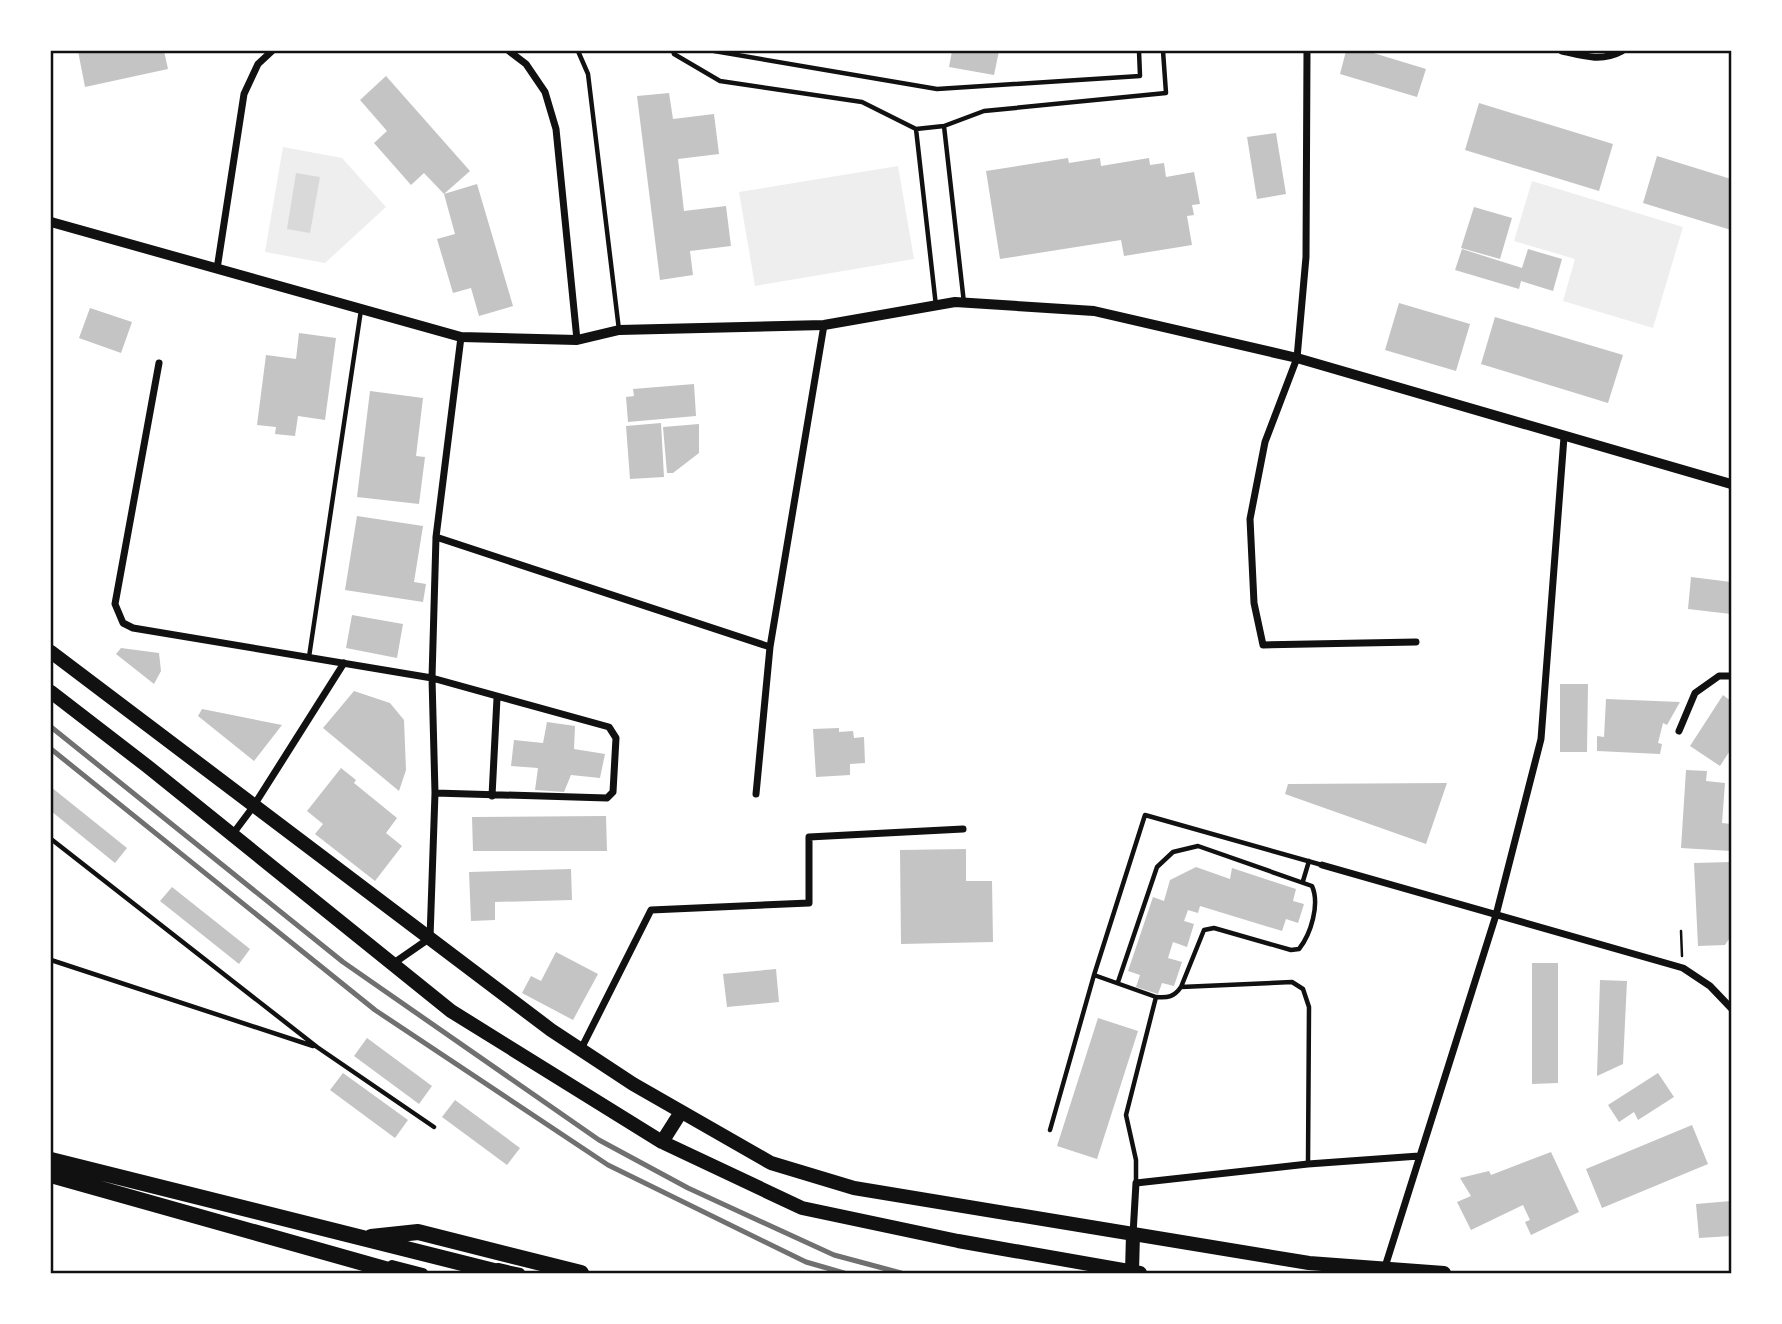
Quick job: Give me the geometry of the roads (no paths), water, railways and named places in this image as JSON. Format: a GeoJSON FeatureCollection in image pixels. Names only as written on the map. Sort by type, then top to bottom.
{"type":"FeatureCollection","features":[{"type":"Feature","properties":{"kind":"highway"},"geometry":{"type":"LineString","coordinates":[[51,1160],[502,1273]]}},
{"type":"Feature","properties":{"kind":"highway"},"geometry":{"type":"LineString","coordinates":[[51,1174],[399,1273]]}},
{"type":"Feature","properties":{"kind":"highway"},"geometry":{"type":"LineString","coordinates":[[358,1239],[418,1232],[581,1273]]}},
{"type":"Feature","properties":{"kind":"main road"},"geometry":{"type":"LineString","coordinates":[[51,652],[551,1030],[633,1084],[771,1163],[854,1188],[1133,1234],[1311,1268],[1444,1273]]}},
{"type":"Feature","properties":{"kind":"main road"},"geometry":{"type":"LineString","coordinates":[[51,692],[450,1011],[662,1142],[802,1208],[958,1241],[1136,1273],[1133,1234]]}},
{"type":"Feature","properties":{"kind":"main road"},"geometry":{"type":"LineString","coordinates":[[662,1142],[681,1112]]}},
{"type":"Feature","properties":{"kind":"street"},"geometry":{"type":"LineString","coordinates":[[218,269],[244,94],[258,64],[272,51]]}},
{"type":"Feature","properties":{"kind":"street"},"geometry":{"type":"LineString","coordinates":[[509,51],[526,64],[545,92],[556,130],[577,340]]}},
{"type":"Feature","properties":{"kind":"street"},"geometry":{"type":"LineString","coordinates":[[1307,51],[1306,257],[1297,358],[1265,442],[1250,519],[1254,603],[1263,645],[1416,642]]}},
{"type":"Feature","properties":{"kind":"street"},"geometry":{"type":"LineString","coordinates":[[1562,51],[1593,58],[1613,56],[1622,51]]}},
{"type":"Feature","properties":{"kind":"street"},"geometry":{"type":"LineString","coordinates":[[51,222],[461,337],[577,340],[619,330],[824,325],[955,302],[1094,311],[1297,358],[1731,484]]}},
{"type":"Feature","properties":{"kind":"street"},"geometry":{"type":"LineString","coordinates":[[756,794],[770,647],[824,325]]}},
{"type":"Feature","properties":{"kind":"street"},"geometry":{"type":"LineString","coordinates":[[391,965],[430,938],[435,793],[432,678],[436,537],[461,337]]}},
{"type":"Feature","properties":{"kind":"street"},"geometry":{"type":"LineString","coordinates":[[159,363],[115,604],[123,623],[133,628],[432,678],[609,727],[616,738],[612,792],[607,798],[435,793]]}},
{"type":"Feature","properties":{"kind":"street"},"geometry":{"type":"LineString","coordinates":[[1384,1271],[1496,915],[1541,739],[1564,437]]}},
{"type":"Feature","properties":{"kind":"street"},"geometry":{"type":"LineString","coordinates":[[436,537],[770,647]]}},
{"type":"Feature","properties":{"kind":"street"},"geometry":{"type":"LineString","coordinates":[[232,835],[253,807],[344,663]]}},
{"type":"Feature","properties":{"kind":"street"},"geometry":{"type":"LineString","coordinates":[[1679,731],[1695,694],[1719,676],[1731,676]]}},
{"type":"Feature","properties":{"kind":"street"},"geometry":{"type":"LineString","coordinates":[[492,796],[497,698]]}},
{"type":"Feature","properties":{"kind":"street"},"geometry":{"type":"LineString","coordinates":[[581,1049],[651,910],[809,903],[809,837],[963,829]]}},
{"type":"Feature","properties":{"kind":"street"},"geometry":{"type":"LineString","coordinates":[[1322,865],[1683,968],[1710,986],[1731,1008]]}},
{"type":"Feature","properties":{"kind":"street"},"geometry":{"type":"LineString","coordinates":[[51,1154],[520,1273]]}},
{"type":"Feature","properties":{"kind":"street"},"geometry":{"type":"LineString","coordinates":[[1133,1234],[1136,1183],[1308,1164],[1419,1156]]}},
{"type":"Feature","properties":{"kind":"street"},"geometry":{"type":"LineString","coordinates":[[51,1174],[423,1273]]}},
{"type":"Feature","properties":{"kind":"lane"},"geometry":{"type":"LineString","coordinates":[[578,51],[588,74],[619,330]]}},
{"type":"Feature","properties":{"kind":"lane"},"geometry":{"type":"LineString","coordinates":[[674,51],[674,54],[720,81],[862,102],[916,130],[944,126],[984,111],[1166,93],[1163,51]]}},
{"type":"Feature","properties":{"kind":"lane"},"geometry":{"type":"LineString","coordinates":[[713,51],[937,89],[1140,76],[1139,51]]}},
{"type":"Feature","properties":{"kind":"lane"},"geometry":{"type":"LineString","coordinates":[[944,126],[964,303]]}},
{"type":"Feature","properties":{"kind":"lane"},"geometry":{"type":"LineString","coordinates":[[916,130],[936,307]]}},
{"type":"Feature","properties":{"kind":"lane"},"geometry":{"type":"LineString","coordinates":[[309,657],[361,309]]}},
{"type":"Feature","properties":{"kind":"lane"},"geometry":{"type":"LineString","coordinates":[[1050,1130],[1094,975],[1145,815],[1322,865]]}},
{"type":"Feature","properties":{"kind":"lane"},"geometry":{"type":"LineString","coordinates":[[51,839],[317,1047],[434,1127]]}},
{"type":"Feature","properties":{"kind":"lane"},"geometry":{"type":"LineString","coordinates":[[1094,975],[1156,997],[1168,998],[1175,995],[1181,987],[1204,930],[1214,928],[1291,950],[1299,949],[1305,942],[1316,903],[1312,886],[1198,846],[1173,852],[1157,867],[1118,982]]}},
{"type":"Feature","properties":{"kind":"lane"},"geometry":{"type":"LineString","coordinates":[[1303,881],[1309,860]]}},
{"type":"Feature","properties":{"kind":"lane"},"geometry":{"type":"LineString","coordinates":[[51,960],[317,1047]]}},
{"type":"Feature","properties":{"kind":"lane"},"geometry":{"type":"LineString","coordinates":[[1181,987],[1292,982],[1303,989],[1309,1007],[1308,1164]]}},
{"type":"Feature","properties":{"kind":"lane"},"geometry":{"type":"LineString","coordinates":[[1136,1183],[1136,1160],[1126,1115],[1156,997]]}},
{"type":"Feature","properties":{"kind":"railway"},"geometry":{"type":"LineString","coordinates":[[51,727],[343,962],[599,1140],[688,1188],[834,1255],[901,1273]]}},
{"type":"Feature","properties":{"kind":"railway"},"geometry":{"type":"LineString","coordinates":[[51,749],[375,1010],[608,1165],[806,1262],[844,1273]]}}]}
